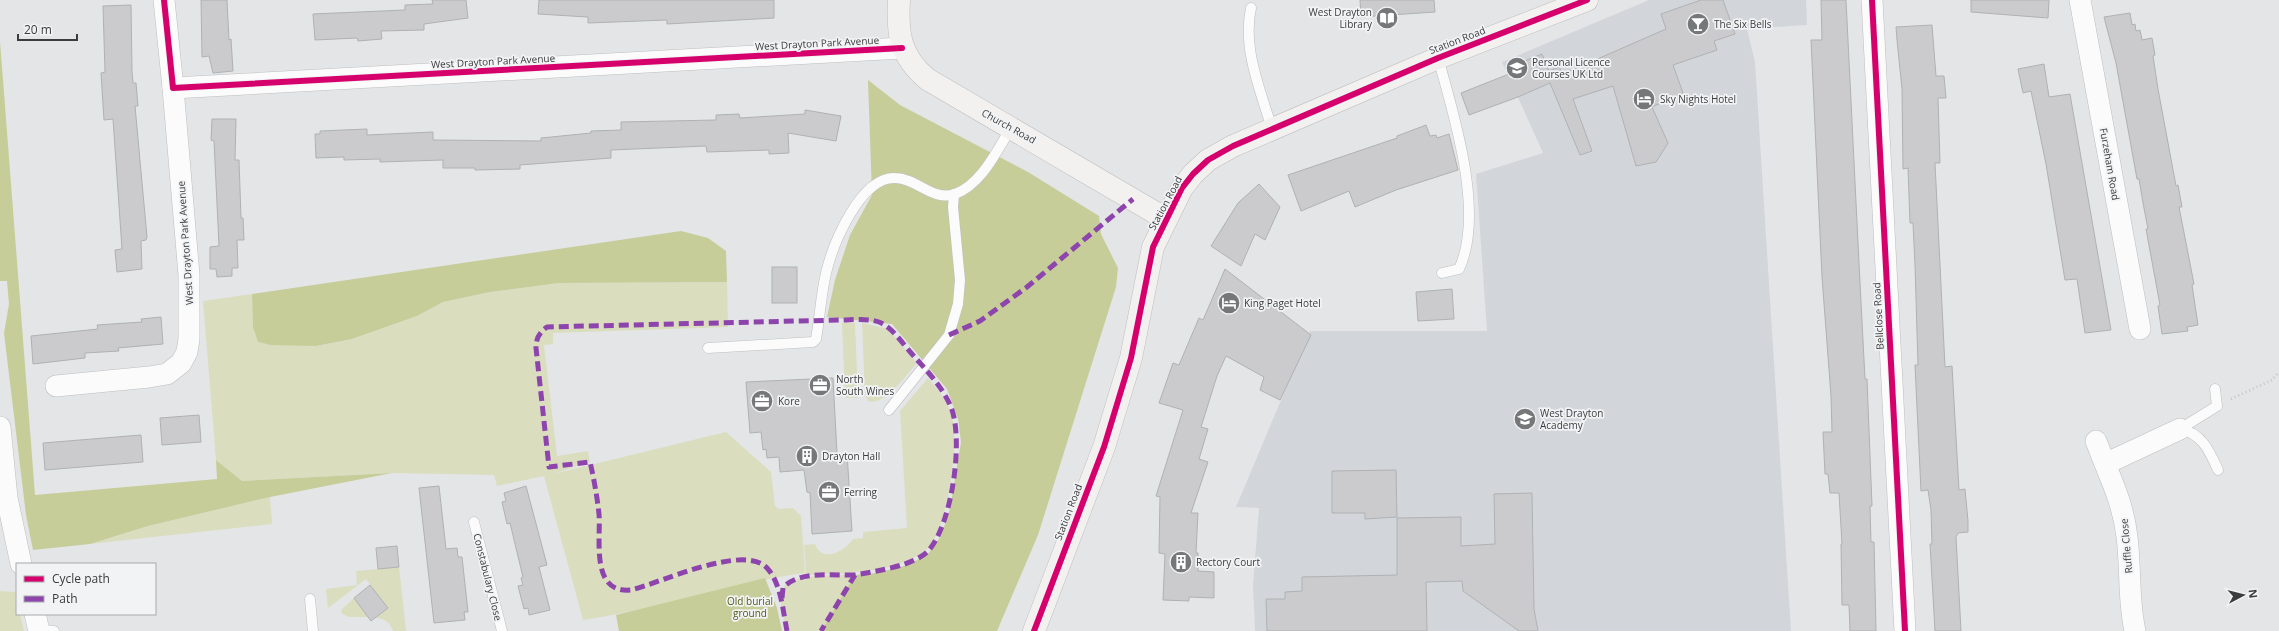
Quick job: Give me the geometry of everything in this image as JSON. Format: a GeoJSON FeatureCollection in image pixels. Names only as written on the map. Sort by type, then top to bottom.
{"type":"FeatureCollection","features":[{"type":"Feature","properties":{"kind":"street","name":"West Drayton Park Avenue"},"geometry":{"type":"LineString","coordinates":[[56,386],[149,378],[167,374],[181,363],[187,352],[189,339],[189,275],[164,0]]}},
{"type":"Feature","properties":{"kind":"street","name":"Church Road"},"geometry":{"type":"LineString","coordinates":[[900,0],[899,29],[902,48],[914,68],[927,79],[1166,219]]}},
{"type":"Feature","properties":{"kind":"street","name":"Station Road"},"geometry":{"type":"LineString","coordinates":[[1034,631],[1104,447],[1131,358],[1153,247],[1182,188],[1193,174],[1208,160],[1233,146],[1438,58],[1587,0]]}},
{"type":"Feature","properties":{"kind":"street","name":"Bellclose Road"},"geometry":{"type":"LineString","coordinates":[[1872,0],[1905,631]]}},
{"type":"Feature","properties":{"kind":"street","name":"Furzeham Road"},"geometry":{"type":"LineString","coordinates":[[2080,0],[2140,329]]}},
{"type":"Feature","properties":{"kind":"street","name":"West Drayton Park Avenue"},"geometry":{"type":"LineString","coordinates":[[173,88],[902,48]]}},
{"type":"Feature","properties":{"kind":"street"},"geometry":{"type":"LineString","coordinates":[[0,427],[2,460],[7,498],[6,520],[22,563]]}},
{"type":"Feature","properties":{"kind":"street"},"geometry":{"type":"LineString","coordinates":[[2105,464],[2180,429]]}},
{"type":"Feature","properties":{"kind":"street","name":"Ruffle Close"},"geometry":{"type":"LineString","coordinates":[[2096,441],[2121,503],[2135,631]]}},
{"type":"Feature","properties":{"kind":"lane"},"geometry":{"type":"LineString","coordinates":[[1251,8],[1250,43],[1256,76],[1272,129]]}},
{"type":"Feature","properties":{"kind":"lane"},"geometry":{"type":"LineString","coordinates":[[1438,58],[1450,100],[1468,188],[1469,228],[1465,257],[1460,269],[1442,274]]}},
{"type":"Feature","properties":{"kind":"lane"},"geometry":{"type":"LineString","coordinates":[[708,348],[813,342],[816,339],[826,272],[840,234],[866,192],[876,182],[898,178],[937,195],[954,194],[966,188],[978,178],[1011,128]]}},
{"type":"Feature","properties":{"kind":"lane"},"geometry":{"type":"LineString","coordinates":[[889,410],[942,344],[951,329],[958,304],[960,280],[953,207],[954,194]]}},
{"type":"Feature","properties":{"kind":"lane"},"geometry":{"type":"LineString","coordinates":[[2180,429],[2217,406],[2215,389]]}},
{"type":"Feature","properties":{"kind":"lane"},"geometry":{"type":"LineString","coordinates":[[2180,429],[2189,431],[2200,438],[2218,470]]}},
{"type":"Feature","properties":{"kind":"lane","name":"Constabulary Close"},"geometry":{"type":"LineString","coordinates":[[474,522],[502,631]]}},
{"type":"Feature","properties":{"kind":"lane"},"geometry":{"type":"LineString","coordinates":[[310,598],[313,631]]}},
{"type":"Feature","properties":{"kind":"path"},"geometry":{"type":"LineString","coordinates":[[2217,406],[2272,380],[2279,372]]}},
{"type":"Feature","properties":{"kind":"shaded area","name":"West Drayton Academy"},"geometry":{"type":"Polygon","coordinates":[[[1649,0],[1806,0],[1807,25],[1747,29],[1755,62],[1791,631],[1255,631],[1253,585],[1259,508],[1236,507],[1310,331],[1487,331],[1476,174],[1543,153],[1502,62],[1649,0]]]}},
{"type":"Feature","properties":{"kind":"green space"},"geometry":{"type":"Polygon","coordinates":[[[0,41],[35,495],[217,479],[216,460],[242,481],[392,473],[270,497],[148,526],[90,544],[33,550],[26,515],[4,333],[9,304],[7,281],[0,281],[0,41]]]}},
{"type":"Feature","properties":{"kind":"green space"},"geometry":{"type":"Polygon","coordinates":[[[868,80],[900,105],[1028,172],[1099,216],[1101,234],[1118,268],[1116,287],[1038,535],[997,631],[821,631],[855,575],[876,573],[908,565],[928,554],[941,536],[950,509],[961,442],[958,419],[947,389],[892,324],[827,317],[835,280],[850,235],[872,195],[868,80]]]}},
{"type":"Feature","properties":{"kind":"green space"},"geometry":{"type":"Polygon","coordinates":[[[681,231],[708,238],[726,251],[727,282],[559,283],[490,292],[443,302],[417,316],[352,339],[316,346],[271,345],[258,342],[253,327],[252,294],[681,231]]]}},
{"type":"Feature","properties":{"kind":"green space"},"geometry":{"type":"Polygon","coordinates":[[[727,282],[728,327],[553,333],[553,344],[544,345],[557,456],[588,451],[590,462],[553,474],[726,432],[771,472],[775,506],[779,509],[793,508],[801,516],[805,573],[777,577],[639,609],[583,620],[544,476],[497,486],[494,475],[392,473],[242,481],[216,460],[203,301],[252,294],[253,327],[316,346],[352,339],[417,316],[443,302],[490,292],[559,283],[727,282]]]}},
{"type":"Feature","properties":{"kind":"green space"},"geometry":{"type":"Polygon","coordinates":[[[842,323],[855,323],[858,398],[845,398],[842,323]]]}},
{"type":"Feature","properties":{"kind":"green space"},"geometry":{"type":"Polygon","coordinates":[[[862,323],[888,329],[917,363],[888,395],[874,402],[868,401],[865,394],[862,323]]]}},
{"type":"Feature","properties":{"kind":"green space"},"geometry":{"type":"Polygon","coordinates":[[[928,378],[947,404],[952,415],[954,434],[954,451],[949,489],[940,526],[933,541],[926,550],[914,558],[900,564],[852,573],[806,575],[804,545],[815,544],[818,550],[823,553],[834,554],[845,548],[853,539],[863,538],[863,532],[907,528],[900,411],[928,378]]]}},
{"type":"Feature","properties":{"kind":"green space"},"geometry":{"type":"Polygon","coordinates":[[[270,497],[272,524],[90,544],[148,526],[270,497]]]}},
{"type":"Feature","properties":{"kind":"green space"},"geometry":{"type":"Polygon","coordinates":[[[399,567],[406,631],[393,631],[387,622],[376,618],[388,608],[366,579],[328,608],[326,589],[357,585],[356,571],[399,567]]]}},
{"type":"Feature","properties":{"kind":"green space"},"geometry":{"type":"Polygon","coordinates":[[[855,575],[821,631],[787,631],[781,604],[781,593],[783,588],[788,583],[795,580],[816,576],[855,575]]]}},
{"type":"Feature","properties":{"kind":"green space","name":"Old burial ground"},"geometry":{"type":"Polygon","coordinates":[[[765,578],[777,608],[782,631],[619,631],[616,615],[765,578]]]}},
{"type":"Feature","properties":{"kind":"green space"},"geometry":{"type":"Polygon","coordinates":[[[0,591],[15,592],[16,615],[20,615],[24,631],[0,631],[0,591]]]}},
{"type":"Feature","properties":{"kind":"green space"},"geometry":{"type":"Polygon","coordinates":[[[354,598],[368,617],[349,617],[341,613],[342,609],[354,598]]]}},
{"type":"Feature","properties":{"kind":"building"},"geometry":{"type":"Polygon","coordinates":[[[201,0],[227,0],[229,40],[231,39],[233,71],[213,73],[209,56],[202,57],[201,0]]]}},
{"type":"Feature","properties":{"kind":"building"},"geometry":{"type":"Polygon","coordinates":[[[432,0],[466,0],[468,18],[424,24],[424,30],[381,31],[382,39],[358,41],[357,38],[315,40],[313,14],[405,10],[405,5],[433,4],[432,0]]]}},
{"type":"Feature","properties":{"kind":"building"},"geometry":{"type":"Polygon","coordinates":[[[539,0],[774,0],[774,18],[667,24],[667,20],[588,23],[588,17],[538,14],[539,0]]]}},
{"type":"Feature","properties":{"kind":"building"},"geometry":{"type":"Polygon","coordinates":[[[1360,0],[1434,0],[1435,12],[1361,17],[1360,0]]]}},
{"type":"Feature","properties":{"kind":"building"},"geometry":{"type":"Polygon","coordinates":[[[1701,0],[1723,0],[1735,34],[1714,41],[1717,50],[1673,65],[1683,93],[1652,107],[1668,143],[1656,162],[1636,166],[1613,86],[1573,99],[1592,151],[1580,155],[1550,83],[1518,97],[1469,115],[1461,93],[1509,74],[1507,68],[1542,54],[1549,71],[1559,67],[1563,74],[1666,29],[1661,14],[1701,0]]]}},
{"type":"Feature","properties":{"kind":"building"},"geometry":{"type":"Polygon","coordinates":[[[1821,0],[1846,0],[1865,379],[1867,379],[1872,506],[1870,506],[1871,542],[1874,542],[1876,631],[1850,631],[1849,605],[1842,605],[1842,544],[1839,493],[1830,493],[1828,474],[1825,474],[1823,432],[1832,432],[1831,396],[1822,277],[1811,40],[1822,40],[1821,0]]]}},
{"type":"Feature","properties":{"kind":"building"},"geometry":{"type":"Polygon","coordinates":[[[1971,0],[2049,0],[2048,18],[1971,12],[1971,0]]]}},
{"type":"Feature","properties":{"kind":"building"},"geometry":{"type":"Polygon","coordinates":[[[131,5],[132,71],[133,83],[136,83],[138,106],[135,106],[147,237],[146,240],[141,241],[142,269],[117,272],[115,250],[122,249],[113,119],[104,120],[101,73],[105,72],[103,6],[131,5]]]}},
{"type":"Feature","properties":{"kind":"building"},"geometry":{"type":"Polygon","coordinates":[[[2130,13],[2132,25],[2135,24],[2136,31],[2140,30],[2142,40],[2152,38],[2158,89],[2176,186],[2178,185],[2182,207],[2179,207],[2194,284],[2192,285],[2198,325],[2187,327],[2188,331],[2162,334],[2158,306],[2160,305],[2146,229],[2148,229],[2139,179],[2137,179],[2116,63],[2104,17],[2130,13]]]}},
{"type":"Feature","properties":{"kind":"building"},"geometry":{"type":"Polygon","coordinates":[[[1932,25],[1936,76],[1944,76],[1946,98],[1938,98],[1940,163],[1935,163],[1945,367],[1952,366],[1959,490],[1965,489],[1968,521],[1968,532],[1958,533],[1956,537],[1961,631],[1935,631],[1930,544],[1932,544],[1931,510],[1928,490],[1921,491],[1915,365],[1918,365],[1913,223],[1910,223],[1908,168],[1903,169],[1902,89],[1896,27],[1932,25]]]}},
{"type":"Feature","properties":{"kind":"building"},"geometry":{"type":"Polygon","coordinates":[[[2044,64],[2049,97],[2070,94],[2111,330],[2085,333],[2077,279],[2065,280],[2046,164],[2031,91],[2023,93],[2018,69],[2044,64]]]}},
{"type":"Feature","properties":{"kind":"building"},"geometry":{"type":"Polygon","coordinates":[[[805,110],[841,116],[836,141],[788,133],[789,153],[769,154],[769,150],[707,152],[706,146],[611,150],[611,158],[520,165],[520,169],[475,170],[475,168],[443,168],[443,160],[380,162],[380,159],[344,160],[344,157],[316,158],[315,134],[320,134],[320,131],[367,129],[367,135],[433,132],[433,140],[541,141],[541,138],[591,133],[591,131],[621,130],[621,122],[716,120],[716,115],[739,114],[740,118],[805,114],[805,110]]]}},
{"type":"Feature","properties":{"kind":"building"},"geometry":{"type":"Polygon","coordinates":[[[212,119],[236,119],[235,160],[239,160],[241,218],[243,218],[244,240],[237,240],[238,268],[232,268],[232,276],[217,277],[216,269],[210,269],[210,247],[219,246],[214,141],[211,140],[212,119]]]}},
{"type":"Feature","properties":{"kind":"building"},"geometry":{"type":"Polygon","coordinates":[[[1426,125],[1430,136],[1436,135],[1437,138],[1449,134],[1458,170],[1396,190],[1355,207],[1349,191],[1301,211],[1288,175],[1397,138],[1397,136],[1426,125]]]}},
{"type":"Feature","properties":{"kind":"building"},"geometry":{"type":"Polygon","coordinates":[[[1259,184],[1280,207],[1265,240],[1255,234],[1241,266],[1211,246],[1238,203],[1259,184]]]}},
{"type":"Feature","properties":{"kind":"building"},"geometry":{"type":"Polygon","coordinates":[[[772,267],[797,267],[797,303],[772,303],[772,267]]]}},
{"type":"Feature","properties":{"kind":"building"},"geometry":{"type":"Polygon","coordinates":[[[1225,269],[1311,335],[1280,400],[1260,390],[1264,377],[1226,356],[1217,376],[1201,427],[1208,429],[1199,459],[1208,462],[1191,513],[1198,513],[1196,553],[1198,553],[1198,571],[1214,572],[1214,598],[1189,597],[1189,601],[1163,600],[1165,554],[1159,553],[1160,497],[1156,496],[1183,410],[1159,403],[1173,363],[1179,365],[1199,318],[1203,320],[1225,269]]]}},
{"type":"Feature","properties":{"kind":"building"},"geometry":{"type":"Polygon","coordinates":[[[1452,289],[1454,319],[1418,321],[1416,292],[1452,289]]]}},
{"type":"Feature","properties":{"kind":"building"},"geometry":{"type":"Polygon","coordinates":[[[161,317],[163,344],[118,348],[119,351],[85,353],[85,358],[33,364],[31,336],[98,329],[97,325],[142,322],[141,319],[161,317]]]}},
{"type":"Feature","properties":{"kind":"building","name":"Drayton Hall"},"geometry":{"type":"Polygon","coordinates":[[[833,378],[837,454],[847,453],[852,531],[812,534],[810,493],[807,492],[804,470],[780,472],[779,457],[767,458],[766,449],[763,450],[761,432],[750,433],[746,382],[833,378]]]}},
{"type":"Feature","properties":{"kind":"building"},"geometry":{"type":"Polygon","coordinates":[[[199,415],[201,442],[162,445],[160,418],[199,415]]]}},
{"type":"Feature","properties":{"kind":"building"},"geometry":{"type":"Polygon","coordinates":[[[141,435],[143,462],[45,470],[43,443],[141,435]]]}},
{"type":"Feature","properties":{"kind":"building"},"geometry":{"type":"Polygon","coordinates":[[[1396,470],[1397,517],[1365,519],[1365,513],[1332,513],[1332,471],[1396,470]]]}},
{"type":"Feature","properties":{"kind":"building"},"geometry":{"type":"Polygon","coordinates":[[[439,486],[446,549],[457,548],[458,557],[462,557],[468,612],[464,612],[465,620],[434,623],[419,488],[439,486]]]}},
{"type":"Feature","properties":{"kind":"building"},"geometry":{"type":"Polygon","coordinates":[[[526,486],[547,565],[539,567],[550,610],[529,615],[528,608],[524,609],[518,586],[523,585],[521,578],[523,577],[510,523],[507,524],[502,502],[506,501],[504,493],[526,486]]]}},
{"type":"Feature","properties":{"kind":"building"},"geometry":{"type":"Polygon","coordinates":[[[1532,493],[1534,609],[1538,631],[1519,631],[1463,591],[1462,581],[1426,582],[1427,631],[1267,631],[1266,599],[1285,599],[1285,592],[1302,591],[1302,577],[1397,575],[1397,518],[1461,517],[1461,546],[1495,544],[1494,494],[1532,493]]]}},
{"type":"Feature","properties":{"kind":"building"},"geometry":{"type":"Polygon","coordinates":[[[397,546],[399,567],[378,569],[376,548],[397,546]]]}},
{"type":"Feature","properties":{"kind":"building"},"geometry":{"type":"Polygon","coordinates":[[[370,585],[388,608],[371,621],[354,598],[370,585]]]}},
{"type":"Feature","properties":{"kind":"marked path"},"geometry":{"type":"LineString","coordinates":[[949,335],[980,321],[1027,287],[1133,199]]}},
{"type":"Feature","properties":{"kind":"marked path"},"geometry":{"type":"LineString","coordinates":[[787,631],[781,598],[772,574],[767,568],[756,561],[740,560],[722,562],[681,573],[631,590],[618,589],[609,583],[603,574],[600,563],[599,514],[590,462],[549,467],[536,348],[538,336],[542,331],[547,327],[865,320],[879,322],[889,328],[897,336],[943,392],[951,407],[955,422],[956,460],[954,481],[949,502],[944,521],[929,550],[923,556],[905,564],[884,570],[855,575],[821,631]]}},
{"type":"Feature","properties":{"kind":"marked path"},"geometry":{"type":"LineString","coordinates":[[782,598],[783,588],[790,582],[807,576],[855,575]]}},
{"type":"Feature","properties":{"kind":"cycle path"},"geometry":{"type":"LineString","coordinates":[[164,0],[173,88],[902,48]]}},
{"type":"Feature","properties":{"kind":"cycle path"},"geometry":{"type":"LineString","coordinates":[[1034,631],[1104,447],[1131,358],[1153,247],[1182,188],[1193,174],[1208,160],[1233,146],[1438,58],[1587,0]]}},
{"type":"Feature","properties":{"kind":"cycle path"},"geometry":{"type":"LineString","coordinates":[[1872,0],[1905,631]]}},
{"type":"Feature","properties":{"kind":"place","name":"West Drayton Library"},"geometry":{"type":"Point","coordinates":[1387,18]}},
{"type":"Feature","properties":{"kind":"place","name":"The Six Bells"},"geometry":{"type":"Point","coordinates":[1698,24]}},
{"type":"Feature","properties":{"kind":"place","name":"Personal Licence Courses UK Ltd"},"geometry":{"type":"Point","coordinates":[1517,68]}},
{"type":"Feature","properties":{"kind":"place","name":"Sky Nights Hotel"},"geometry":{"type":"Point","coordinates":[1644,99]}},
{"type":"Feature","properties":{"kind":"place","name":"King Paget Hotel"},"geometry":{"type":"Point","coordinates":[1229,303]}},
{"type":"Feature","properties":{"kind":"place","name":"North South Wines"},"geometry":{"type":"Point","coordinates":[820,385]}},
{"type":"Feature","properties":{"kind":"place","name":"Kore"},"geometry":{"type":"Point","coordinates":[762,401]}},
{"type":"Feature","properties":{"kind":"place","name":"West Drayton Academy"},"geometry":{"type":"Point","coordinates":[1525,419]}},
{"type":"Feature","properties":{"kind":"place","name":"Drayton Hall"},"geometry":{"type":"Point","coordinates":[807,456]}},
{"type":"Feature","properties":{"kind":"place","name":"Ferring"},"geometry":{"type":"Point","coordinates":[829,492]}},
{"type":"Feature","properties":{"kind":"place","name":"Rectory Court"},"geometry":{"type":"Point","coordinates":[1181,562]}}]}
